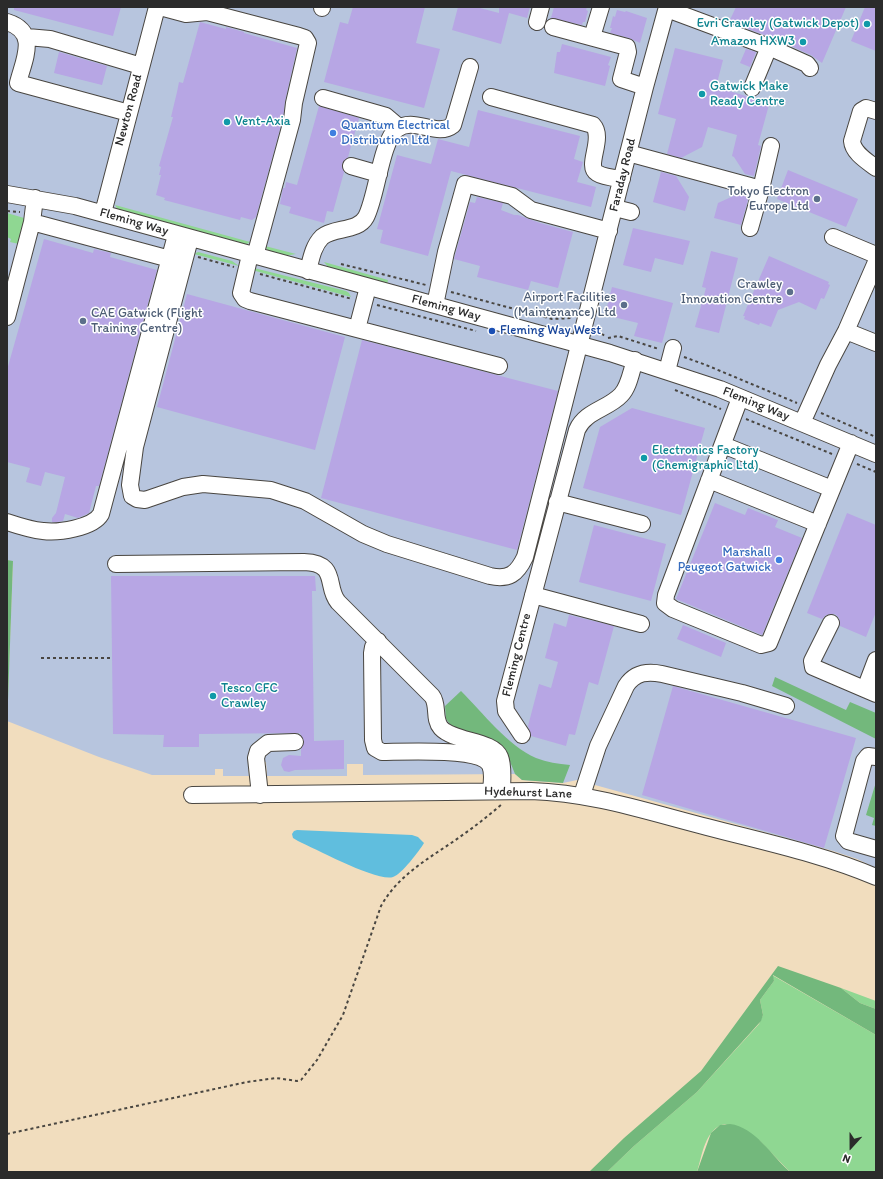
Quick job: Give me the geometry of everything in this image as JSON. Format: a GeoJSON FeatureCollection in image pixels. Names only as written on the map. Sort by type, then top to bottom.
{"type":"FeatureCollection","features":[{"type":"Feature","properties":{"kind":"street","name":"Newton Road"},"geometry":{"type":"LineString","coordinates":[[102,213],[157,7]]}},
{"type":"Feature","properties":{"kind":"street"},"geometry":{"type":"LineString","coordinates":[[160,7],[186,14],[207,12],[299,36],[308,42],[294,102],[292,120],[242,291],[244,299],[499,366]]}},
{"type":"Feature","properties":{"kind":"street"},"geometry":{"type":"LineString","coordinates":[[592,37],[601,7]]}},
{"type":"Feature","properties":{"kind":"street"},"geometry":{"type":"LineString","coordinates":[[667,8],[769,47],[807,64],[810,68]]}},
{"type":"Feature","properties":{"kind":"street","name":"Faraday Road"},"geometry":{"type":"LineString","coordinates":[[183,237],[133,454],[130,489],[132,496],[137,499],[149,499],[183,487],[203,484],[271,490],[305,500],[362,534],[387,544],[490,576],[507,578],[513,574],[525,557],[645,87],[667,8]]}},
{"type":"Feature","properties":{"kind":"street"},"geometry":{"type":"LineString","coordinates":[[7,22],[20,29],[27,37],[27,50],[18,86],[128,113]]}},
{"type":"Feature","properties":{"kind":"street"},"geometry":{"type":"LineString","coordinates":[[554,27],[627,47],[628,52],[621,79],[645,87]]}},
{"type":"Feature","properties":{"kind":"street"},"geometry":{"type":"LineString","coordinates":[[27,37],[50,39],[141,66]]}},
{"type":"Feature","properties":{"kind":"street"},"geometry":{"type":"LineString","coordinates":[[752,88],[769,47]]}},
{"type":"Feature","properties":{"kind":"street"},"geometry":{"type":"LineString","coordinates":[[308,271],[313,252],[323,237],[358,224],[365,219],[372,202],[389,140],[393,132],[399,127],[408,124],[441,129],[452,126],[455,122],[470,67]]}},
{"type":"Feature","properties":{"kind":"street"},"geometry":{"type":"LineString","coordinates":[[491,97],[594,126],[598,135],[593,164],[594,170],[598,174],[622,179]]}},
{"type":"Feature","properties":{"kind":"street"},"geometry":{"type":"LineString","coordinates":[[323,98],[386,116],[399,127]]}},
{"type":"Feature","properties":{"kind":"street"},"geometry":{"type":"LineString","coordinates":[[876,111],[866,108],[861,111],[852,138],[854,149],[876,168]]}},
{"type":"Feature","properties":{"kind":"street"},"geometry":{"type":"LineString","coordinates":[[750,228],[772,146]]}},
{"type":"Feature","properties":{"kind":"street"},"geometry":{"type":"LineString","coordinates":[[628,153],[760,189]]}},
{"type":"Feature","properties":{"kind":"street"},"geometry":{"type":"LineString","coordinates":[[351,166],[380,174]]}},
{"type":"Feature","properties":{"kind":"street"},"geometry":{"type":"LineString","coordinates":[[435,305],[462,187],[465,184],[512,196],[531,210],[609,231]]}},
{"type":"Feature","properties":{"kind":"street","name":"Fleming Way"},"geometry":{"type":"LineString","coordinates":[[7,194],[35,198],[102,213],[308,271],[366,294],[435,305],[635,360],[740,398],[876,454]]}},
{"type":"Feature","properties":{"kind":"street"},"geometry":{"type":"LineString","coordinates":[[7,317],[32,222],[35,198]]}},
{"type":"Feature","properties":{"kind":"street"},"geometry":{"type":"LineString","coordinates":[[615,208],[631,212]]}},
{"type":"Feature","properties":{"kind":"street"},"geometry":{"type":"LineString","coordinates":[[32,222],[170,259]]}},
{"type":"Feature","properties":{"kind":"street"},"geometry":{"type":"LineString","coordinates":[[7,522],[38,531],[52,532],[82,526],[95,521],[103,511],[170,259],[183,237]]}},
{"type":"Feature","properties":{"kind":"street"},"geometry":{"type":"LineString","coordinates":[[833,237],[876,255]]}},
{"type":"Feature","properties":{"kind":"street"},"geometry":{"type":"LineString","coordinates":[[807,425],[840,361],[846,331],[870,287],[876,262]]}},
{"type":"Feature","properties":{"kind":"street"},"geometry":{"type":"LineString","coordinates":[[357,329],[366,294]]}},
{"type":"Feature","properties":{"kind":"street"},"geometry":{"type":"LineString","coordinates":[[846,331],[876,343]]}},
{"type":"Feature","properties":{"kind":"street"},"geometry":{"type":"LineString","coordinates":[[667,371],[672,351]]}},
{"type":"Feature","properties":{"kind":"street","name":"Fleming Centre"},"geometry":{"type":"LineString","coordinates":[[522,735],[509,715],[505,705],[557,502],[578,427],[585,418],[622,395],[627,386],[635,360]]}},
{"type":"Feature","properties":{"kind":"street"},"geometry":{"type":"LineString","coordinates":[[740,398],[664,601],[666,605],[673,609],[751,641],[764,645],[771,641],[851,443]]}},
{"type":"Feature","properties":{"kind":"street"},"geometry":{"type":"LineString","coordinates":[[723,445],[832,489]]}},
{"type":"Feature","properties":{"kind":"street"},"geometry":{"type":"LineString","coordinates":[[709,480],[818,524]]}},
{"type":"Feature","properties":{"kind":"street"},"geometry":{"type":"LineString","coordinates":[[557,502],[642,524]]}},
{"type":"Feature","properties":{"kind":"street"},"geometry":{"type":"LineString","coordinates":[[116,564],[315,563],[329,574],[336,599],[434,699],[437,721],[440,727],[452,735],[492,749],[500,755],[497,791]]}},
{"type":"Feature","properties":{"kind":"street","name":"Fleming Centre"},"geometry":{"type":"LineString","coordinates":[[533,595],[641,624]]}},
{"type":"Feature","properties":{"kind":"street"},"geometry":{"type":"LineString","coordinates":[[831,623],[812,661],[813,667],[870,692],[876,660]]}},
{"type":"Feature","properties":{"kind":"street"},"geometry":{"type":"LineString","coordinates":[[378,641],[374,645],[372,653],[374,748],[382,752],[458,753],[484,760],[489,764],[497,791]]}},
{"type":"Feature","properties":{"kind":"street"},"geometry":{"type":"LineString","coordinates":[[582,795],[596,750],[626,686],[639,674],[651,672],[662,674],[742,693],[786,706]]}},
{"type":"Feature","properties":{"kind":"street"},"geometry":{"type":"LineString","coordinates":[[260,795],[256,758],[258,751],[268,743],[295,742]]}},
{"type":"Feature","properties":{"kind":"street"},"geometry":{"type":"LineString","coordinates":[[876,757],[868,756],[864,761],[845,834],[846,840],[876,849]]}},
{"type":"Feature","properties":{"kind":"street","name":"Hydehurst Lane"},"geometry":{"type":"LineString","coordinates":[[192,795],[497,791],[556,792],[582,795],[844,864],[876,877]]}},
{"type":"Feature","properties":{"kind":"street"},"geometry":{"type":"LineString","coordinates":[[844,864],[851,842]]}},
{"type":"Feature","properties":{"kind":"path"},"geometry":{"type":"LineString","coordinates":[[334,262],[439,288],[552,319]]}},
{"type":"Feature","properties":{"kind":"path"},"geometry":{"type":"LineString","coordinates":[[274,278],[366,294],[478,332]]}},
{"type":"Feature","properties":{"kind":"path"},"geometry":{"type":"LineString","coordinates":[[608,338],[618,336],[672,351],[876,437]]}},
{"type":"Feature","properties":{"kind":"path"},"geometry":{"type":"LineString","coordinates":[[670,387],[876,472]]}},
{"type":"Feature","properties":{"kind":"path"},"geometry":{"type":"LineString","coordinates":[[41,658],[112,658]]}},
{"type":"Feature","properties":{"kind":"path"},"geometry":{"type":"LineString","coordinates":[[7,1134],[247,1082],[270,1078],[296,1081],[301,1080],[317,1060],[343,1015],[380,906],[387,895],[409,871],[465,834],[503,804],[497,791]]}},
{"type":"Feature","properties":{"kind":"shaded area"},"geometry":{"type":"Polygon","coordinates":[[[7,7],[876,7],[876,868],[857,859],[833,851],[577,780],[563,783],[522,780],[515,774],[363,775],[363,764],[347,764],[347,776],[267,776],[266,762],[248,762],[249,776],[223,776],[223,769],[215,769],[215,775],[152,775],[99,757],[7,721],[13,562],[7,560],[7,7]]]}},
{"type":"Feature","properties":{"kind":"green space"},"geometry":{"type":"Polygon","coordinates":[[[115,205],[250,242],[244,246],[118,210],[115,205]]]}},
{"type":"Feature","properties":{"kind":"green space"},"geometry":{"type":"Polygon","coordinates":[[[7,213],[24,218],[19,244],[10,242],[11,239],[7,237],[7,213]]]}},
{"type":"Feature","properties":{"kind":"green space"},"geometry":{"type":"Polygon","coordinates":[[[265,246],[296,254],[284,256],[268,251],[265,246]]]}},
{"type":"Feature","properties":{"kind":"green space"},"geometry":{"type":"Polygon","coordinates":[[[198,252],[232,261],[239,266],[194,254],[198,252]]]}},
{"type":"Feature","properties":{"kind":"green space"},"geometry":{"type":"Polygon","coordinates":[[[324,262],[388,280],[387,285],[330,269],[324,262]]]}},
{"type":"Feature","properties":{"kind":"green space"},"geometry":{"type":"Polygon","coordinates":[[[254,268],[346,291],[351,297],[252,270],[254,268]]]}},
{"type":"Feature","properties":{"kind":"green space"},"geometry":{"type":"Polygon","coordinates":[[[7,560],[13,561],[7,728],[7,560]]]}},
{"type":"Feature","properties":{"kind":"green space"},"geometry":{"type":"Polygon","coordinates":[[[775,677],[846,710],[850,702],[876,713],[876,739],[772,686],[775,677]]]}},
{"type":"Feature","properties":{"kind":"green space"},"geometry":{"type":"Polygon","coordinates":[[[461,691],[487,719],[516,746],[526,753],[544,761],[570,765],[563,783],[522,780],[515,774],[505,749],[453,728],[446,719],[445,706],[461,691]]]}},
{"type":"Feature","properties":{"kind":"green space"},"geometry":{"type":"Polygon","coordinates":[[[876,782],[876,826],[872,825],[874,818],[866,815],[876,782]]]}},
{"type":"Feature","properties":{"kind":"green space"},"geometry":{"type":"Polygon","coordinates":[[[778,966],[841,988],[860,1003],[876,1009],[876,1035],[773,975],[774,981],[760,1000],[763,1015],[761,1021],[697,1092],[634,1146],[607,1172],[589,1172],[624,1138],[701,1071],[778,966]]]}},
{"type":"Feature","properties":{"kind":"green space"},"geometry":{"type":"Polygon","coordinates":[[[772,975],[876,1035],[876,1172],[790,1172],[760,1141],[725,1124],[713,1131],[709,1137],[705,1144],[697,1172],[607,1172],[634,1146],[697,1092],[759,1024],[763,1015],[760,1000],[774,981],[772,975]]]}},
{"type":"Feature","properties":{"kind":"green space"},"geometry":{"type":"Polygon","coordinates":[[[841,988],[876,1001],[876,1009],[860,1003],[841,988]]]}},
{"type":"Feature","properties":{"kind":"green space"},"geometry":{"type":"Polygon","coordinates":[[[730,1124],[739,1126],[755,1136],[790,1172],[697,1172],[711,1133],[720,1125],[730,1124]]]}},
{"type":"Feature","properties":{"kind":"water"},"geometry":{"type":"Polygon","coordinates":[[[297,830],[412,835],[418,837],[424,843],[401,872],[393,877],[385,877],[361,870],[298,841],[293,838],[292,834],[297,830]]]}},
{"type":"Feature","properties":{"kind":"building"},"geometry":{"type":"Polygon","coordinates":[[[14,7],[121,7],[113,36],[14,10],[14,7]]]}},
{"type":"Feature","properties":{"kind":"building"},"geometry":{"type":"Polygon","coordinates":[[[353,7],[425,7],[416,43],[440,49],[424,108],[324,82],[340,22],[348,24],[353,7]]]}},
{"type":"Feature","properties":{"kind":"building"},"geometry":{"type":"Polygon","coordinates":[[[458,7],[476,7],[499,13],[499,7],[530,7],[527,18],[509,13],[501,44],[452,30],[458,7]]]}},
{"type":"Feature","properties":{"kind":"building"},"geometry":{"type":"Polygon","coordinates":[[[554,7],[587,7],[586,10],[588,11],[585,22],[583,22],[582,25],[551,18],[554,7]]]}},
{"type":"Feature","properties":{"kind":"building","name":"Amazon HXW3"},"geometry":{"type":"Polygon","coordinates":[[[736,7],[846,7],[822,63],[811,55],[773,38],[729,22],[736,7]]]}},
{"type":"Feature","properties":{"kind":"building","name":"Evri Crawley (Gatwick Depot)"},"geometry":{"type":"Polygon","coordinates":[[[865,7],[876,7],[876,51],[851,41],[865,7]]]}},
{"type":"Feature","properties":{"kind":"building"},"geometry":{"type":"Polygon","coordinates":[[[617,10],[626,11],[647,18],[640,43],[629,38],[610,33],[613,16],[615,17],[617,10]]]}},
{"type":"Feature","properties":{"kind":"building","name":"Vent-Axia"},"geometry":{"type":"Polygon","coordinates":[[[200,22],[226,29],[226,27],[297,48],[285,101],[283,118],[256,217],[252,220],[241,217],[240,220],[164,200],[165,198],[156,195],[161,175],[159,175],[161,167],[159,166],[173,117],[171,117],[179,82],[183,83],[200,22]]]}},
{"type":"Feature","properties":{"kind":"building"},"geometry":{"type":"Polygon","coordinates":[[[562,44],[611,57],[608,65],[610,66],[605,86],[554,73],[557,52],[560,52],[562,44]]]}},
{"type":"Feature","properties":{"kind":"building","name":"Gatwick Make Ready Centre"},"geometry":{"type":"Polygon","coordinates":[[[675,48],[723,60],[716,87],[749,97],[770,101],[758,145],[761,146],[754,176],[745,174],[732,156],[737,135],[708,127],[702,147],[681,158],[667,154],[676,119],[658,114],[675,48]]]}},
{"type":"Feature","properties":{"kind":"building"},"geometry":{"type":"Polygon","coordinates":[[[746,49],[756,52],[750,67],[740,63],[746,49]]]}},
{"type":"Feature","properties":{"kind":"building"},"geometry":{"type":"Polygon","coordinates":[[[59,52],[107,66],[102,85],[54,73],[59,52]]]}},
{"type":"Feature","properties":{"kind":"building"},"geometry":{"type":"Polygon","coordinates":[[[319,106],[359,118],[348,157],[342,164],[344,172],[333,212],[327,211],[324,223],[289,213],[291,207],[280,204],[283,188],[285,188],[286,182],[297,185],[319,106]]]}},
{"type":"Feature","properties":{"kind":"building"},"geometry":{"type":"Polygon","coordinates":[[[478,110],[580,136],[574,159],[583,162],[577,182],[596,187],[591,207],[451,171],[428,256],[380,243],[383,230],[377,229],[397,155],[431,164],[438,139],[469,147],[478,110]]]}},
{"type":"Feature","properties":{"kind":"building","name":"Tokyo Electron Europe Ltd"},"geometry":{"type":"Polygon","coordinates":[[[788,170],[858,199],[846,227],[777,199],[788,170]]]}},
{"type":"Feature","properties":{"kind":"building"},"geometry":{"type":"Polygon","coordinates":[[[661,172],[676,176],[689,197],[685,211],[653,202],[661,172]]]}},
{"type":"Feature","properties":{"kind":"building"},"geometry":{"type":"Polygon","coordinates":[[[740,193],[749,196],[741,225],[714,218],[718,203],[740,193]]]}},
{"type":"Feature","properties":{"kind":"building"},"geometry":{"type":"Polygon","coordinates":[[[477,197],[503,203],[501,210],[514,215],[573,232],[558,288],[531,281],[528,290],[477,277],[480,266],[454,259],[470,202],[475,203],[477,197]]]}},
{"type":"Feature","properties":{"kind":"building"},"geometry":{"type":"Polygon","coordinates":[[[633,228],[690,241],[683,265],[655,258],[651,272],[623,265],[633,228]]]}},
{"type":"Feature","properties":{"kind":"building","name":"CAE Gatwick (Flight Training Centre)"},"geometry":{"type":"Polygon","coordinates":[[[44,239],[93,253],[94,249],[111,253],[110,257],[157,270],[99,486],[96,486],[89,513],[78,518],[65,514],[63,521],[57,522],[52,522],[52,518],[56,513],[65,477],[45,472],[41,486],[26,482],[30,468],[7,462],[7,370],[44,239]]]}},
{"type":"Feature","properties":{"kind":"building"},"geometry":{"type":"Polygon","coordinates":[[[711,251],[738,258],[719,333],[695,327],[706,288],[702,287],[711,251]]]}},
{"type":"Feature","properties":{"kind":"building","name":"Crawley Innovation Centre"},"geometry":{"type":"Polygon","coordinates":[[[769,256],[829,282],[828,284],[830,285],[824,299],[821,298],[816,310],[799,302],[778,310],[771,327],[760,323],[759,325],[744,319],[745,316],[743,316],[769,256]]]}},
{"type":"Feature","properties":{"kind":"building"},"geometry":{"type":"Polygon","coordinates":[[[612,287],[673,303],[662,343],[634,336],[638,323],[605,315],[612,287]]]}},
{"type":"Feature","properties":{"kind":"building"},"geometry":{"type":"Polygon","coordinates":[[[187,294],[345,337],[315,450],[157,407],[187,294]]]}},
{"type":"Feature","properties":{"kind":"building"},"geometry":{"type":"Polygon","coordinates":[[[362,340],[558,391],[517,550],[321,498],[362,340]]]}},
{"type":"Feature","properties":{"kind":"building","name":"Electronics Factory (Chemigraphic Ltd)"},"geometry":{"type":"Polygon","coordinates":[[[632,408],[705,428],[681,515],[583,488],[600,427],[632,408]]]}},
{"type":"Feature","properties":{"kind":"building"},"geometry":{"type":"Polygon","coordinates":[[[715,503],[745,515],[748,508],[778,520],[775,527],[802,538],[762,635],[676,599],[715,503]]]}},
{"type":"Feature","properties":{"kind":"building"},"geometry":{"type":"Polygon","coordinates":[[[847,513],[876,525],[876,612],[866,637],[840,626],[839,618],[835,614],[826,615],[822,619],[807,613],[847,513]]]}},
{"type":"Feature","properties":{"kind":"building"},"geometry":{"type":"Polygon","coordinates":[[[594,525],[666,544],[651,601],[579,582],[594,525]]]}},
{"type":"Feature","properties":{"kind":"building","name":"Tesco CFC Crawley"},"geometry":{"type":"Polygon","coordinates":[[[111,576],[315,576],[316,591],[312,591],[314,741],[344,740],[344,769],[284,771],[281,765],[283,758],[289,755],[301,756],[301,750],[304,742],[300,733],[199,734],[199,747],[163,747],[164,735],[113,734],[111,576]]]}},
{"type":"Feature","properties":{"kind":"building"},"geometry":{"type":"Polygon","coordinates":[[[569,615],[614,626],[598,685],[589,682],[575,735],[569,734],[566,746],[531,736],[528,726],[539,684],[551,688],[558,662],[545,658],[554,623],[566,627],[569,615]]]}},
{"type":"Feature","properties":{"kind":"building"},"geometry":{"type":"Polygon","coordinates":[[[683,625],[726,643],[721,657],[677,639],[683,625]]]}},
{"type":"Feature","properties":{"kind":"building"},"geometry":{"type":"Polygon","coordinates":[[[673,686],[856,738],[824,848],[642,795],[673,686]]]}},
{"type":"Feature","properties":{"kind":"place","name":"Evri Crawley (Gatwick Depot)"},"geometry":{"type":"Point","coordinates":[867,24]}},
{"type":"Feature","properties":{"kind":"place","name":"Amazon HXW3"},"geometry":{"type":"Point","coordinates":[803,42]}},
{"type":"Feature","properties":{"kind":"place","name":"Gatwick Make Ready Centre"},"geometry":{"type":"Point","coordinates":[702,94]}},
{"type":"Feature","properties":{"kind":"place","name":"Vent-Axia"},"geometry":{"type":"Point","coordinates":[227,122]}},
{"type":"Feature","properties":{"kind":"place","name":"Quantum Electrical Distribution Ltd"},"geometry":{"type":"Point","coordinates":[333,133]}},
{"type":"Feature","properties":{"kind":"place","name":"Tokyo Electron Europe Ltd"},"geometry":{"type":"Point","coordinates":[817,199]}},
{"type":"Feature","properties":{"kind":"place","name":"Crawley Innovation Centre"},"geometry":{"type":"Point","coordinates":[790,292]}},
{"type":"Feature","properties":{"kind":"place","name":"Airport Facilities (Maintenance) Ltd"},"geometry":{"type":"Point","coordinates":[624,305]}},
{"type":"Feature","properties":{"kind":"place","name":"CAE Gatwick (Flight Training Centre)"},"geometry":{"type":"Point","coordinates":[83,321]}},
{"type":"Feature","properties":{"kind":"place","name":"Fleming Way West"},"geometry":{"type":"Point","coordinates":[492,331]}},
{"type":"Feature","properties":{"kind":"place","name":"Electronics Factory (Chemigraphic Ltd)"},"geometry":{"type":"Point","coordinates":[644,458]}},
{"type":"Feature","properties":{"kind":"place","name":"Marshall Peugeot Gatwick"},"geometry":{"type":"Point","coordinates":[779,560]}},
{"type":"Feature","properties":{"kind":"place","name":"Tesco CFC Crawley"},"geometry":{"type":"Point","coordinates":[213,696]}}]}
